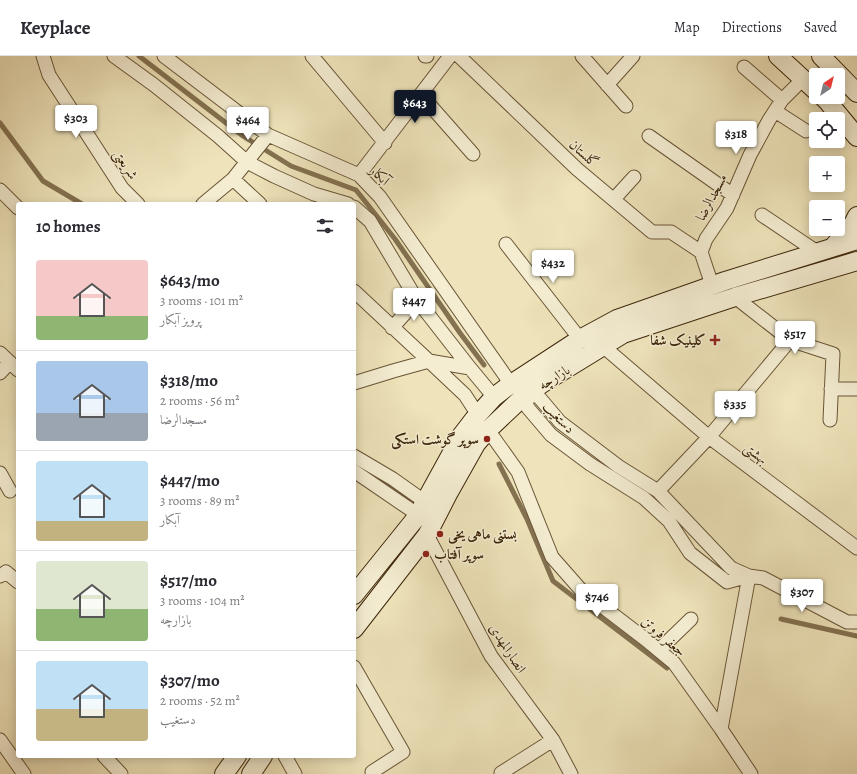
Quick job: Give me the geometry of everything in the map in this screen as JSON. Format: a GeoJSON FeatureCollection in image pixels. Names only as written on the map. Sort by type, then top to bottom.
{"type":"FeatureCollection","features":[{"type":"Feature","properties":{"kind":"main road"},"geometry":{"type":"LineString","coordinates":[[778,56],[805,80]]}},
{"type":"Feature","properties":{"kind":"main road"},"geometry":{"type":"LineString","coordinates":[[805,80],[802,76],[811,77],[819,73],[823,65],[821,56]]}},
{"type":"Feature","properties":{"kind":"main road"},"geometry":{"type":"LineString","coordinates":[[821,56],[857,93]]}},
{"type":"Feature","properties":{"kind":"main road"},"geometry":{"type":"LineString","coordinates":[[830,104],[857,137]]}},
{"type":"Feature","properties":{"kind":"main road"},"geometry":{"type":"LineString","coordinates":[[825,249],[853,224],[857,216]]}},
{"type":"Feature","properties":{"kind":"main road","name":"بازارچه"},"geometry":{"type":"LineString","coordinates":[[356,593],[416,518],[461,436],[494,397],[511,384],[580,339],[617,319],[712,285],[857,240]]}},
{"type":"Feature","properties":{"kind":"main road","name":"بازارچه"},"geometry":{"type":"LineString","coordinates":[[356,626],[427,535],[476,444],[488,430],[524,396],[623,334],[735,297],[857,261]]}},
{"type":"Feature","properties":{"kind":"main road"},"geometry":{"type":"LineString","coordinates":[[224,774],[236,758]]}},
{"type":"Feature","properties":{"kind":"main road"},"geometry":{"type":"LineString","coordinates":[[251,774],[262,758]]}},
{"type":"Feature","properties":{"kind":"street","name":"شریعتی"},"geometry":{"type":"LineString","coordinates":[[43,56],[49,75],[122,188],[136,202]]}},
{"type":"Feature","properties":{"kind":"street"},"geometry":{"type":"LineString","coordinates":[[114,56],[154,85],[218,136],[247,162],[314,194],[341,202]]}},
{"type":"Feature","properties":{"kind":"street","name":"آبکار"},"geometry":{"type":"LineString","coordinates":[[164,56],[268,135],[359,175],[380,197],[511,384]]}},
{"type":"Feature","properties":{"kind":"street"},"geometry":{"type":"LineString","coordinates":[[312,56],[385,143]]}},
{"type":"Feature","properties":{"kind":"street"},"geometry":{"type":"LineString","coordinates":[[359,175],[385,143],[450,56]]}},
{"type":"Feature","properties":{"kind":"street","name":"گلستان"},"geometry":{"type":"LineString","coordinates":[[459,56],[577,169],[652,232],[671,232],[701,252]]}},
{"type":"Feature","properties":{"kind":"street"},"geometry":{"type":"LineString","coordinates":[[582,56],[626,106]]}},
{"type":"Feature","properties":{"kind":"street"},"geometry":{"type":"LineString","coordinates":[[607,85],[633,56]]}},
{"type":"Feature","properties":{"kind":"street"},"geometry":{"type":"LineString","coordinates":[[744,67],[782,100]]}},
{"type":"Feature","properties":{"kind":"street","name":"مسجدالرضا"},"geometry":{"type":"LineString","coordinates":[[701,252],[706,239],[727,208],[750,155],[769,120],[782,100],[805,80]]}},
{"type":"Feature","properties":{"kind":"street"},"geometry":{"type":"LineString","coordinates":[[421,95],[473,154]]}},
{"type":"Feature","properties":{"kind":"street"},"geometry":{"type":"LineString","coordinates":[[775,111],[806,131]]}},
{"type":"Feature","properties":{"kind":"street"},"geometry":{"type":"LineString","coordinates":[[205,202],[233,179],[268,135]]}},
{"type":"Feature","properties":{"kind":"street"},"geometry":{"type":"LineString","coordinates":[[650,136],[733,195]]}},
{"type":"Feature","properties":{"kind":"street"},"geometry":{"type":"LineString","coordinates":[[614,199],[634,176]]}},
{"type":"Feature","properties":{"kind":"street"},"geometry":{"type":"LineString","coordinates":[[233,179],[258,202]]}},
{"type":"Feature","properties":{"kind":"street"},"geometry":{"type":"LineString","coordinates":[[0,190],[16,206]]}},
{"type":"Feature","properties":{"kind":"street"},"geometry":{"type":"LineString","coordinates":[[356,209],[370,221],[417,300],[494,397]]}},
{"type":"Feature","properties":{"kind":"street"},"geometry":{"type":"LineString","coordinates":[[762,215],[825,249]]}},
{"type":"Feature","properties":{"kind":"street"},"geometry":{"type":"LineString","coordinates":[[506,244],[580,339]]}},
{"type":"Feature","properties":{"kind":"street"},"geometry":{"type":"LineString","coordinates":[[701,252],[712,285]]}},
{"type":"Feature","properties":{"kind":"street"},"geometry":{"type":"LineString","coordinates":[[356,293],[465,395],[478,415]]}},
{"type":"Feature","properties":{"kind":"street"},"geometry":{"type":"LineString","coordinates":[[735,297],[790,340],[833,354],[830,420]]}},
{"type":"Feature","properties":{"kind":"street"},"geometry":{"type":"LineString","coordinates":[[392,328],[417,300]]}},
{"type":"Feature","properties":{"kind":"street"},"geometry":{"type":"LineString","coordinates":[[658,491],[709,437],[790,340]]}},
{"type":"Feature","properties":{"kind":"street","name":"بهشتی"},"geometry":{"type":"LineString","coordinates":[[604,346],[709,437],[857,548]]}},
{"type":"Feature","properties":{"kind":"street"},"geometry":{"type":"LineString","coordinates":[[0,353],[14,366],[0,373]]}},
{"type":"Feature","properties":{"kind":"street"},"geometry":{"type":"LineString","coordinates":[[356,382],[429,361],[470,368]]}},
{"type":"Feature","properties":{"kind":"street"},"geometry":{"type":"LineString","coordinates":[[831,389],[857,390]]}},
{"type":"Feature","properties":{"kind":"street","name":"دستغیب"},"geometry":{"type":"LineString","coordinates":[[749,576],[727,582],[690,553],[669,521],[644,498],[590,464],[551,435],[528,408],[524,396],[538,396],[566,427],[618,466],[658,491],[731,568],[749,576],[763,578],[847,622],[857,622]]}},
{"type":"Feature","properties":{"kind":"street","name":"جعفر فروتن"},"geometry":{"type":"LineString","coordinates":[[488,430],[518,472],[552,557],[581,590],[645,638],[674,663],[751,774]]}},
{"type":"Feature","properties":{"kind":"street"},"geometry":{"type":"LineString","coordinates":[[356,457],[393,479],[424,501],[422,509],[417,514],[356,472]]}},
{"type":"Feature","properties":{"kind":"street"},"geometry":{"type":"LineString","coordinates":[[0,473],[10,491]]}},
{"type":"Feature","properties":{"kind":"street","name":"انصارالمهدی"},"geometry":{"type":"LineString","coordinates":[[427,535],[491,656],[553,740],[571,774]]}},
{"type":"Feature","properties":{"kind":"street"},"geometry":{"type":"LineString","coordinates":[[0,576],[6,572],[16,580]]}},
{"type":"Feature","properties":{"kind":"street"},"geometry":{"type":"LineString","coordinates":[[721,729],[749,576]]}},
{"type":"Feature","properties":{"kind":"street"},"geometry":{"type":"LineString","coordinates":[[659,650],[691,619]]}},
{"type":"Feature","properties":{"kind":"street"},"geometry":{"type":"LineString","coordinates":[[356,670],[403,752],[372,772],[374,774]]}},
{"type":"Feature","properties":{"kind":"street"},"geometry":{"type":"LineString","coordinates":[[0,740],[24,774]]}},
{"type":"Feature","properties":{"kind":"street"},"geometry":{"type":"LineString","coordinates":[[501,774],[553,740]]}},
{"type":"Feature","properties":{"kind":"street"},"geometry":{"type":"LineString","coordinates":[[106,758],[121,774]]}},
{"type":"Feature","properties":{"kind":"street"},"geometry":{"type":"LineString","coordinates":[[286,758],[295,774]]}},
{"type":"Feature","properties":{"kind":"waterway"},"geometry":{"type":"LineString","coordinates":[[139,56],[243,136],[291,166],[356,190],[395,239],[484,365]]}},
{"type":"Feature","properties":{"kind":"waterway"},"geometry":{"type":"LineString","coordinates":[[0,123],[43,181],[79,202]]}},
{"type":"Feature","properties":{"kind":"waterway"},"geometry":{"type":"LineString","coordinates":[[499,464],[527,519],[553,581],[667,668]]}},
{"type":"Feature","properties":{"kind":"waterway"},"geometry":{"type":"LineString","coordinates":[[373,475],[417,505]]}},
{"type":"Feature","properties":{"kind":"waterway"},"geometry":{"type":"LineString","coordinates":[[781,619],[857,636]]}},
{"type":"Feature","properties":{"kind":"place","name":"کلینیک شفا"},"geometry":{"type":"Point","coordinates":[715,340]}},
{"type":"Feature","properties":{"kind":"place","name":"سوپر گوشت استکی"},"geometry":{"type":"Point","coordinates":[487,439]}},
{"type":"Feature","properties":{"kind":"place","name":"بستنی ماهی یخی"},"geometry":{"type":"Point","coordinates":[440,534]}},
{"type":"Feature","properties":{"kind":"place","name":"سوپر آفتاب"},"geometry":{"type":"Point","coordinates":[426,554]}}]}
